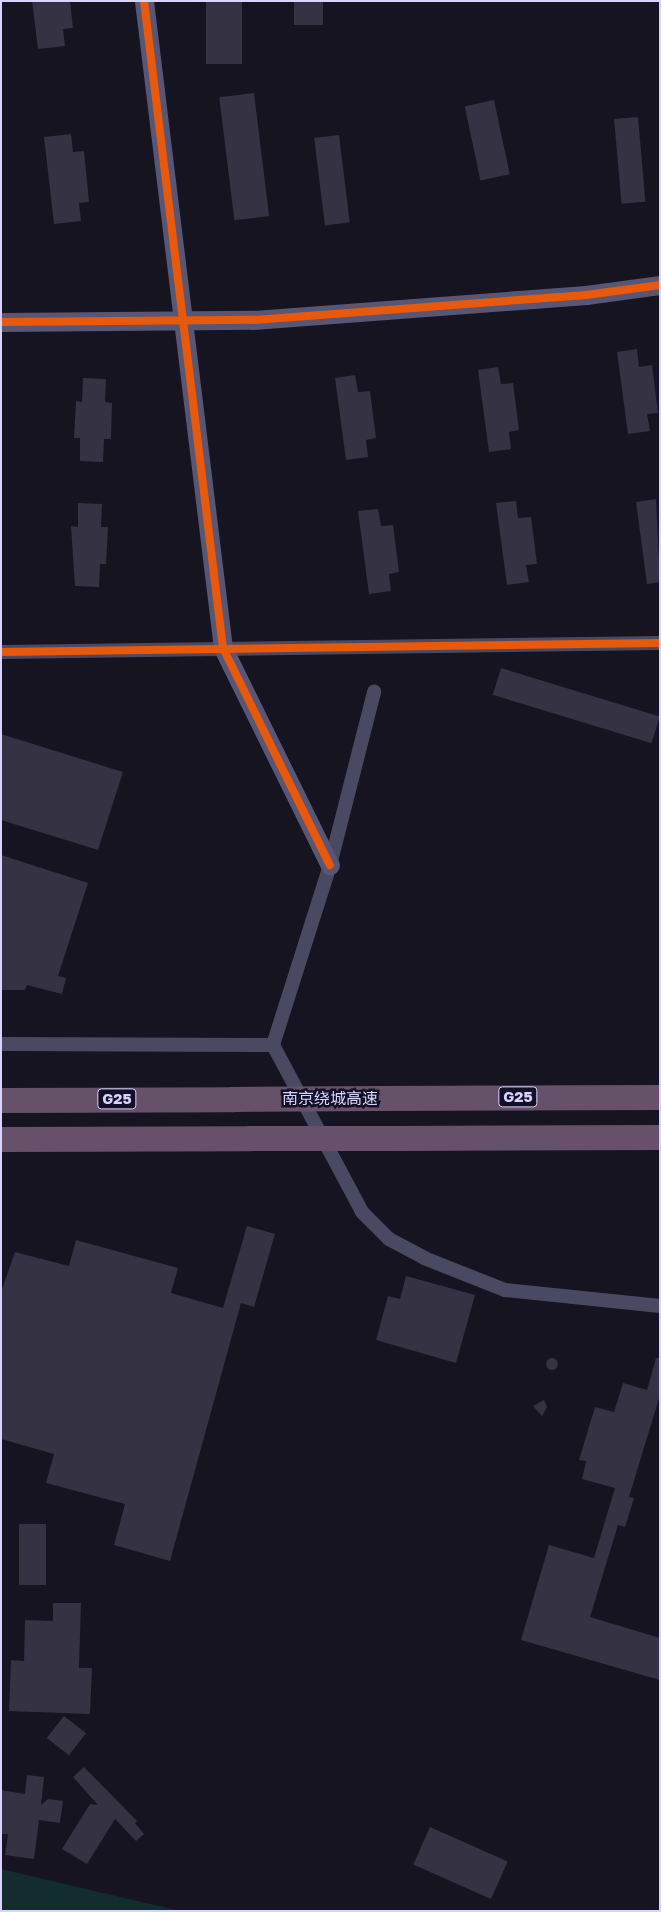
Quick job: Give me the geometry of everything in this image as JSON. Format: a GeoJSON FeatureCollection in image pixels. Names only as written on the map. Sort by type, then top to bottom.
{"type":"FeatureCollection","features":[{"type":"Feature","properties":{"kind":"highway","name":"南京绕城高速"},"geometry":{"type":"LineString","coordinates":[[1,1100],[660,1097]]}},
{"type":"Feature","properties":{"kind":"highway"},"geometry":{"type":"LineString","coordinates":[[1,1139],[660,1137]]}},
{"type":"Feature","properties":{"kind":"street"},"geometry":{"type":"LineString","coordinates":[[144,1],[185,323],[223,648],[330,865]]}},
{"type":"Feature","properties":{"kind":"street"},"geometry":{"type":"LineString","coordinates":[[1,322],[185,323],[586,295],[660,285]]}},
{"type":"Feature","properties":{"kind":"street"},"geometry":{"type":"LineString","coordinates":[[1,652],[660,643]]}},
{"type":"Feature","properties":{"kind":"street"},"geometry":{"type":"LineString","coordinates":[[374,692],[330,865],[273,1045],[362,1212],[389,1239],[424,1258],[505,1290],[660,1306]]}},
{"type":"Feature","properties":{"kind":"street"},"geometry":{"type":"LineString","coordinates":[[1,1044],[273,1045]]}},
{"type":"Feature","properties":{"kind":"green space"},"geometry":{"type":"Polygon","coordinates":[[[1,1869],[180,1911],[1,1911],[1,1869]]]}},
{"type":"Feature","properties":{"kind":"building"},"geometry":{"type":"Polygon","coordinates":[[[32,1],[70,1],[73,28],[63,29],[65,46],[38,49],[32,1]]]}},
{"type":"Feature","properties":{"kind":"building"},"geometry":{"type":"Polygon","coordinates":[[[206,1],[242,1],[242,64],[206,64],[206,1]]]}},
{"type":"Feature","properties":{"kind":"building"},"geometry":{"type":"Polygon","coordinates":[[[294,1],[323,1],[323,25],[294,25],[294,1]]]}},
{"type":"Feature","properties":{"kind":"building"},"geometry":{"type":"Polygon","coordinates":[[[254,93],[269,216],[234,220],[219,97],[254,93]]]}},
{"type":"Feature","properties":{"kind":"building"},"geometry":{"type":"Polygon","coordinates":[[[494,100],[510,174],[480,181],[465,106],[494,100]]]}},
{"type":"Feature","properties":{"kind":"building"},"geometry":{"type":"Polygon","coordinates":[[[638,117],[645,202],[621,204],[614,119],[638,117]]]}},
{"type":"Feature","properties":{"kind":"building"},"geometry":{"type":"Polygon","coordinates":[[[71,134],[73,152],[84,151],[89,202],[79,203],[81,221],[54,224],[44,137],[71,134]]]}},
{"type":"Feature","properties":{"kind":"building"},"geometry":{"type":"Polygon","coordinates":[[[339,135],[350,222],[325,225],[314,138],[339,135]]]}},
{"type":"Feature","properties":{"kind":"building"},"geometry":{"type":"Polygon","coordinates":[[[637,349],[639,367],[652,365],[658,413],[647,414],[650,431],[628,434],[617,352],[637,349]]]}},
{"type":"Feature","properties":{"kind":"building"},"geometry":{"type":"Polygon","coordinates":[[[498,367],[501,384],[513,383],[519,430],[509,432],[511,449],[489,452],[478,370],[498,367]]]}},
{"type":"Feature","properties":{"kind":"building"},"geometry":{"type":"Polygon","coordinates":[[[355,375],[358,392],[370,391],[376,438],[366,440],[368,457],[346,460],[335,378],[355,375]]]}},
{"type":"Feature","properties":{"kind":"building"},"geometry":{"type":"Polygon","coordinates":[[[83,378],[106,379],[105,402],[112,403],[111,439],[104,439],[103,462],[80,461],[80,438],[74,438],[76,401],[82,402],[83,378]]]}},
{"type":"Feature","properties":{"kind":"building"},"geometry":{"type":"Polygon","coordinates":[[[656,499],[660,582],[647,584],[636,502],[656,499]]]}},
{"type":"Feature","properties":{"kind":"building"},"geometry":{"type":"Polygon","coordinates":[[[516,501],[518,518],[531,517],[537,564],[526,565],[529,582],[507,585],[496,503],[516,501]]]}},
{"type":"Feature","properties":{"kind":"building"},"geometry":{"type":"Polygon","coordinates":[[[78,503],[102,504],[101,527],[108,527],[106,564],[100,564],[99,587],[75,586],[71,526],[78,527],[78,503]]]}},
{"type":"Feature","properties":{"kind":"building"},"geometry":{"type":"Polygon","coordinates":[[[378,509],[381,526],[393,525],[399,572],[389,574],[391,591],[369,594],[358,511],[378,509]]]}},
{"type":"Feature","properties":{"kind":"building"},"geometry":{"type":"Polygon","coordinates":[[[501,668],[660,717],[652,743],[493,695],[501,668]]]}},
{"type":"Feature","properties":{"kind":"building"},"geometry":{"type":"Polygon","coordinates":[[[1,734],[123,772],[98,850],[1,820],[1,734]]]}},
{"type":"Feature","properties":{"kind":"building"},"geometry":{"type":"Polygon","coordinates":[[[1,855],[88,883],[58,976],[66,978],[62,994],[27,985],[25,990],[1,990],[1,855]]]}},
{"type":"Feature","properties":{"kind":"building"},"geometry":{"type":"Polygon","coordinates":[[[247,1226],[275,1234],[254,1307],[241,1303],[170,1561],[114,1545],[125,1504],[46,1483],[54,1454],[1,1439],[1,1292],[15,1252],[69,1266],[76,1240],[178,1268],[171,1293],[223,1308],[247,1226]]]}},
{"type":"Feature","properties":{"kind":"building"},"geometry":{"type":"Polygon","coordinates":[[[406,1276],[475,1295],[456,1363],[376,1340],[388,1296],[400,1299],[406,1276]]]}},
{"type":"Feature","properties":{"kind":"building"},"geometry":{"type":"Polygon","coordinates":[[[554,1358],[557,1359],[557,1369],[550,1370],[547,1369],[546,1362],[547,1359],[554,1358]]]}},
{"type":"Feature","properties":{"kind":"building"},"geometry":{"type":"Polygon","coordinates":[[[656,1358],[660,1358],[660,1395],[629,1497],[634,1498],[625,1527],[618,1525],[590,1617],[660,1638],[660,1680],[521,1640],[549,1545],[594,1558],[615,1488],[582,1479],[586,1461],[579,1460],[595,1407],[614,1412],[623,1383],[647,1390],[656,1358]]]}},
{"type":"Feature","properties":{"kind":"building"},"geometry":{"type":"Polygon","coordinates":[[[544,1400],[547,1407],[542,1416],[533,1406],[544,1400]]]}},
{"type":"Feature","properties":{"kind":"building"},"geometry":{"type":"Polygon","coordinates":[[[19,1524],[46,1524],[46,1585],[19,1585],[19,1524]]]}},
{"type":"Feature","properties":{"kind":"building"},"geometry":{"type":"Polygon","coordinates":[[[53,1603],[81,1603],[79,1668],[92,1668],[90,1714],[9,1711],[11,1660],[24,1661],[25,1620],[53,1621],[53,1603]]]}},
{"type":"Feature","properties":{"kind":"building"},"geometry":{"type":"Polygon","coordinates":[[[64,1716],[86,1733],[69,1755],[47,1738],[64,1716]]]}},
{"type":"Feature","properties":{"kind":"building"},"geometry":{"type":"Polygon","coordinates":[[[84,1767],[137,1821],[135,1823],[144,1834],[136,1841],[115,1819],[87,1864],[62,1849],[90,1804],[98,1805],[73,1777],[84,1767]]]}},
{"type":"Feature","properties":{"kind":"building"},"geometry":{"type":"Polygon","coordinates":[[[27,1775],[44,1777],[41,1805],[48,1799],[63,1801],[60,1823],[39,1820],[34,1859],[5,1855],[8,1834],[1,1834],[1,1790],[25,1794],[27,1775]]]}},
{"type":"Feature","properties":{"kind":"building"},"geometry":{"type":"Polygon","coordinates":[[[430,1827],[508,1862],[491,1899],[413,1864],[430,1827]]]}},
{"type":"Feature","properties":{"kind":"cycle path"},"geometry":{"type":"LineString","coordinates":[[144,1],[223,648],[330,865]]}},
{"type":"Feature","properties":{"kind":"cycle path"},"geometry":{"type":"LineString","coordinates":[[1,322],[253,320],[586,295],[660,285]]}},
{"type":"Feature","properties":{"kind":"cycle path"},"geometry":{"type":"LineString","coordinates":[[1,652],[660,643]]}}]}
